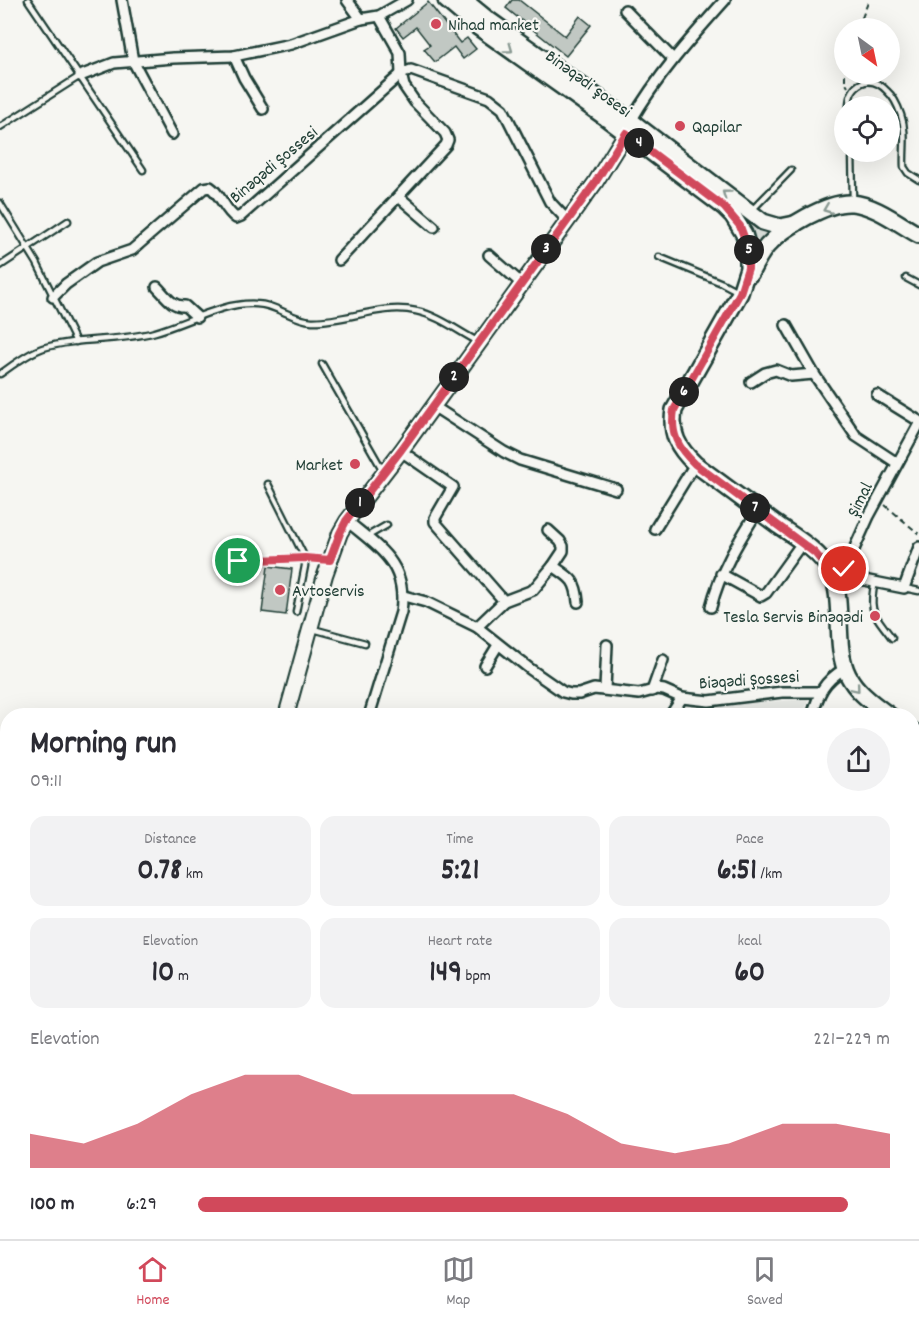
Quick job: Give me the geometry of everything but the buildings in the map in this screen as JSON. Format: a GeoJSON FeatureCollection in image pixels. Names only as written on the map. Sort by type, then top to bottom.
{"type":"FeatureCollection","features":[{"type":"Feature","properties":{"kind":"main road","name":"Binəqədi şosesi"},"geometry":{"type":"LineString","coordinates":[[446,0],[467,5],[628,127],[771,226],[795,224]]}},
{"type":"Feature","properties":{"kind":"main road","name":"Binəqədi şosesi"},"geometry":{"type":"LineString","coordinates":[[628,127],[733,216],[744,234],[748,248],[748,268],[740,293],[674,410],[671,424],[674,435],[681,448],[695,464],[802,543],[830,571],[835,583],[838,602],[840,649],[844,669],[860,694],[879,708]]}},
{"type":"Feature","properties":{"kind":"main road"},"geometry":{"type":"LineString","coordinates":[[288,708],[330,560],[346,521],[401,450],[568,220],[611,159],[628,127]]}},
{"type":"Feature","properties":{"kind":"main road"},"geometry":{"type":"LineString","coordinates":[[740,293],[769,244],[795,224],[831,207],[853,203],[876,212],[919,235]]}},
{"type":"Feature","properties":{"kind":"street"},"geometry":{"type":"LineString","coordinates":[[122,0],[133,62],[172,134]]}},
{"type":"Feature","properties":{"kind":"street"},"geometry":{"type":"LineString","coordinates":[[347,0],[362,19]]}},
{"type":"Feature","properties":{"kind":"street"},"geometry":{"type":"LineString","coordinates":[[80,76],[114,63],[234,56],[291,44],[362,19],[380,16],[407,0]]}},
{"type":"Feature","properties":{"kind":"street"},"geometry":{"type":"LineString","coordinates":[[628,127],[654,83],[673,58],[725,0]]}},
{"type":"Feature","properties":{"kind":"street"},"geometry":{"type":"LineString","coordinates":[[625,10],[673,58]]}},
{"type":"Feature","properties":{"kind":"street"},"geometry":{"type":"LineString","coordinates":[[339,260],[399,197],[448,140],[408,94],[401,74],[400,53],[380,16]]}},
{"type":"Feature","properties":{"kind":"street"},"geometry":{"type":"LineString","coordinates":[[234,56],[263,109]]}},
{"type":"Feature","properties":{"kind":"street"},"geometry":{"type":"LineString","coordinates":[[401,74],[411,70],[416,71],[489,98],[503,109],[550,202],[568,220]]}},
{"type":"Feature","properties":{"kind":"street","name":"Binəqədi Şossesi"},"geometry":{"type":"LineString","coordinates":[[53,297],[66,284],[97,262],[132,250],[204,188],[210,187],[215,190],[232,215],[236,218],[241,216],[401,74]]}},
{"type":"Feature","properties":{"kind":"street"},"geometry":{"type":"LineString","coordinates":[[399,197],[434,227]]}},
{"type":"Feature","properties":{"kind":"street"},"geometry":{"type":"LineString","coordinates":[[489,255],[521,284]]}},
{"type":"Feature","properties":{"kind":"street"},"geometry":{"type":"LineString","coordinates":[[157,287],[173,304],[178,307],[185,306],[197,317]]}},
{"type":"Feature","properties":{"kind":"street"},"geometry":{"type":"LineString","coordinates":[[786,325],[814,374],[856,436],[897,463]]}},
{"type":"Feature","properties":{"kind":"street"},"geometry":{"type":"LineString","coordinates":[[752,382],[765,373],[776,370],[791,376],[814,374]]}},
{"type":"Feature","properties":{"kind":"street"},"geometry":{"type":"LineString","coordinates":[[877,395],[919,422]]}},
{"type":"Feature","properties":{"kind":"street"},"geometry":{"type":"LineString","coordinates":[[433,406],[520,460],[616,489]]}},
{"type":"Feature","properties":{"kind":"street","name":"Şimal"},"geometry":{"type":"LineString","coordinates":[[835,583],[919,422]]}},
{"type":"Feature","properties":{"kind":"street"},"geometry":{"type":"LineString","coordinates":[[401,450],[453,487],[435,518],[435,522],[504,601]]}},
{"type":"Feature","properties":{"kind":"street"},"geometry":{"type":"LineString","coordinates":[[655,529],[695,464]]}},
{"type":"Feature","properties":{"kind":"street"},"geometry":{"type":"LineString","coordinates":[[711,607],[729,557],[758,510]]}},
{"type":"Feature","properties":{"kind":"street"},"geometry":{"type":"LineString","coordinates":[[346,521],[392,561],[404,597],[371,708]]}},
{"type":"Feature","properties":{"kind":"street"},"geometry":{"type":"LineString","coordinates":[[477,627],[504,601],[533,590],[553,566],[563,551],[563,546],[548,531]]}},
{"type":"Feature","properties":{"kind":"street"},"geometry":{"type":"LineString","coordinates":[[721,574],[761,597],[802,543]]}},
{"type":"Feature","properties":{"kind":"street"},"geometry":{"type":"LineString","coordinates":[[835,583],[859,579],[904,588],[919,547]]}},
{"type":"Feature","properties":{"kind":"street"},"geometry":{"type":"LineString","coordinates":[[553,566],[573,580],[577,588],[578,602]]}},
{"type":"Feature","properties":{"kind":"street","name":"Biəqədi Şossesi"},"geometry":{"type":"LineString","coordinates":[[404,597],[426,602],[477,627],[563,692],[579,694],[594,689],[605,689],[639,694],[664,690],[682,698],[709,701],[782,692],[819,692]]}},
{"type":"Feature","properties":{"kind":"street"},"geometry":{"type":"LineString","coordinates":[[485,666],[498,645]]}},
{"type":"Feature","properties":{"kind":"street"},"geometry":{"type":"LineString","coordinates":[[605,689],[607,645]]}},
{"type":"Feature","properties":{"kind":"street"},"geometry":{"type":"LineString","coordinates":[[652,691],[663,660]]}},
{"type":"Feature","properties":{"kind":"street"},"geometry":{"type":"LineString","coordinates":[[814,708],[819,692],[833,676],[844,669]]}},
{"type":"Feature","properties":{"kind":"street","name":"Biəqədi Şossesi"},"geometry":{"type":"LineString","coordinates":[[675,708],[682,698]]}},
{"type":"Feature","properties":{"kind":"lane"},"geometry":{"type":"LineString","coordinates":[[28,0],[143,170]]}},
{"type":"Feature","properties":{"kind":"lane"},"geometry":{"type":"LineString","coordinates":[[0,127],[80,76]]}},
{"type":"Feature","properties":{"kind":"lane"},"geometry":{"type":"LineString","coordinates":[[850,96],[854,87],[867,82],[877,83],[886,89],[895,101],[903,121],[904,167],[908,173],[919,180]]}},
{"type":"Feature","properties":{"kind":"lane"},"geometry":{"type":"LineString","coordinates":[[852,162],[853,203]]}},
{"type":"Feature","properties":{"kind":"lane"},"geometry":{"type":"LineString","coordinates":[[750,212],[791,170]]}},
{"type":"Feature","properties":{"kind":"lane"},"geometry":{"type":"LineString","coordinates":[[0,203],[28,248],[76,342]]}},
{"type":"Feature","properties":{"kind":"lane"},"geometry":{"type":"LineString","coordinates":[[0,266],[68,220]]}},
{"type":"Feature","properties":{"kind":"lane"},"geometry":{"type":"LineString","coordinates":[[659,257],[722,283],[740,293]]}},
{"type":"Feature","properties":{"kind":"lane"},"geometry":{"type":"LineString","coordinates":[[906,278],[919,285]]}},
{"type":"Feature","properties":{"kind":"lane"},"geometry":{"type":"LineString","coordinates":[[0,374],[43,348],[142,335],[230,307],[255,304],[275,307],[293,317],[312,321],[399,309],[417,311],[433,317],[478,342]]}},
{"type":"Feature","properties":{"kind":"lane"},"geometry":{"type":"LineString","coordinates":[[322,364],[384,471]]}},
{"type":"Feature","properties":{"kind":"lane"},"geometry":{"type":"LineString","coordinates":[[267,484],[305,558],[296,612]]}},
{"type":"Feature","properties":{"kind":"lane"},"geometry":{"type":"LineString","coordinates":[[366,537],[387,525]]}},
{"type":"Feature","properties":{"kind":"lane"},"geometry":{"type":"LineString","coordinates":[[238,561],[305,558],[330,560]]}},
{"type":"Feature","properties":{"kind":"lane"},"geometry":{"type":"LineString","coordinates":[[875,581],[871,601],[872,609],[892,638]]}},
{"type":"Feature","properties":{"kind":"lane"},"geometry":{"type":"LineString","coordinates":[[904,588],[919,591]]}},
{"type":"Feature","properties":{"kind":"lane"},"geometry":{"type":"LineString","coordinates":[[310,628],[365,643]]}},
{"type":"Feature","properties":{"kind":"path"},"geometry":{"type":"LineString","coordinates":[[862,18],[869,0]]}},
{"type":"Feature","properties":{"kind":"path"},"geometry":{"type":"LineString","coordinates":[[846,84],[851,92]]}},
{"type":"Feature","properties":{"kind":"path"},"geometry":{"type":"LineString","coordinates":[[878,499],[919,534]]}},
{"type":"Feature","properties":{"kind":"shaded area"},"geometry":{"type":"Polygon","coordinates":[[[730,205],[755,225],[774,232],[756,255],[730,205]]]}},
{"type":"Feature","properties":{"kind":"shaded area"},"geometry":{"type":"Polygon","coordinates":[[[808,699],[806,708],[684,707],[808,699]]]}},
{"type":"Feature","properties":{"kind":"place","name":"Nihad market"},"geometry":{"type":"Point","coordinates":[436,24]}},
{"type":"Feature","properties":{"kind":"place","name":"Qapilar"},"geometry":{"type":"Point","coordinates":[680,126]}},
{"type":"Feature","properties":{"kind":"place","name":"Market"},"geometry":{"type":"Point","coordinates":[355,464]}},
{"type":"Feature","properties":{"kind":"place","name":"Avtoservis"},"geometry":{"type":"Point","coordinates":[280,590]}},
{"type":"Feature","properties":{"kind":"place","name":"Tesla Servis Binəqədi"},"geometry":{"type":"Point","coordinates":[875,616]}},
{"type":"Feature","properties":{"kind":"route"},"geometry":{"type":"LineString","coordinates":[[238,561],[305,558],[330,560],[346,521],[401,450],[595,183],[626,133],[724,207],[740,226],[748,248],[748,268],[740,293],[674,410],[671,424],[674,435],[688,458],[695,464],[815,553],[830,571],[835,583],[844,569]]}}]}
